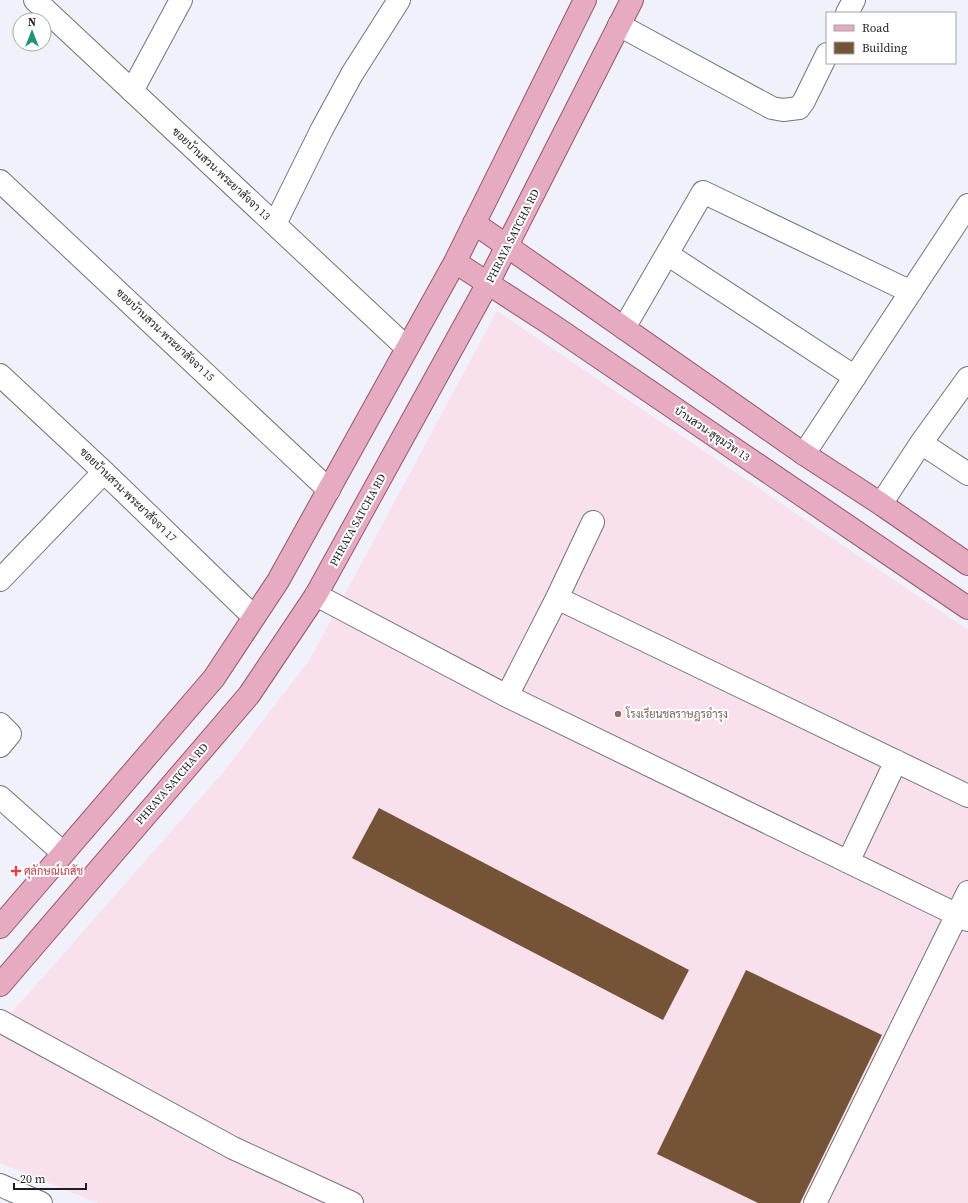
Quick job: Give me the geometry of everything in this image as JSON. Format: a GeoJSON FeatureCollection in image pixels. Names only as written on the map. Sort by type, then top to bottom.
{"type":"FeatureCollection","features":[{"type":"Feature","properties":{"kind":"main road"},"geometry":{"type":"LineString","coordinates":[[0,926],[214,678],[278,581],[455,262],[585,0]]}},
{"type":"Feature","properties":{"kind":"main road","name":"PHRAYA SATCHA RD"},"geometry":{"type":"LineString","coordinates":[[0,985],[249,695],[316,595],[488,283],[632,0]]}},
{"type":"Feature","properties":{"kind":"main road"},"geometry":{"type":"LineString","coordinates":[[474,224],[804,454],[881,504],[968,564]]}},
{"type":"Feature","properties":{"kind":"main road","name":"บ้านสวน-สุขุมวิท 13"},"geometry":{"type":"LineString","coordinates":[[455,262],[968,608]]}},
{"type":"Feature","properties":{"kind":"street","name":"ซอยบ้านสวน-พระยาสัจจา 13"},"geometry":{"type":"LineString","coordinates":[[35,0],[407,348]]}},
{"type":"Feature","properties":{"kind":"street"},"geometry":{"type":"LineString","coordinates":[[132,91],[181,0]]}},
{"type":"Feature","properties":{"kind":"street"},"geometry":{"type":"LineString","coordinates":[[274,224],[344,88],[399,0]]}},
{"type":"Feature","properties":{"kind":"street"},"geometry":{"type":"LineString","coordinates":[[848,12],[854,0]]}},
{"type":"Feature","properties":{"kind":"street"},"geometry":{"type":"LineString","coordinates":[[619,25],[772,108],[783,110],[798,108],[804,101],[826,56]]}},
{"type":"Feature","properties":{"kind":"street","name":"ซอยบ้านสวน-พระยาสัจจา 15"},"geometry":{"type":"LineString","coordinates":[[0,181],[329,490]]}},
{"type":"Feature","properties":{"kind":"street"},"geometry":{"type":"LineString","coordinates":[[624,328],[703,192],[911,292]]}},
{"type":"Feature","properties":{"kind":"street"},"geometry":{"type":"LineString","coordinates":[[804,454],[968,205]]}},
{"type":"Feature","properties":{"kind":"street"},"geometry":{"type":"LineString","coordinates":[[667,254],[855,377]]}},
{"type":"Feature","properties":{"kind":"street","name":"ซอยบ้านสวน-พระยาสัจจา 17"},"geometry":{"type":"LineString","coordinates":[[0,375],[104,472],[254,617]]}},
{"type":"Feature","properties":{"kind":"street"},"geometry":{"type":"LineString","coordinates":[[881,504],[921,443],[968,378]]}},
{"type":"Feature","properties":{"kind":"street"},"geometry":{"type":"LineString","coordinates":[[921,443],[968,474]]}},
{"type":"Feature","properties":{"kind":"street"},"geometry":{"type":"LineString","coordinates":[[0,580],[104,472]]}},
{"type":"Feature","properties":{"kind":"street"},"geometry":{"type":"LineString","coordinates":[[507,696],[593,522]]}},
{"type":"Feature","properties":{"kind":"street"},"geometry":{"type":"LineString","coordinates":[[316,595],[507,696],[963,918]]}},
{"type":"Feature","properties":{"kind":"street"},"geometry":{"type":"LineString","coordinates":[[556,598],[968,796]]}},
{"type":"Feature","properties":{"kind":"street"},"geometry":{"type":"LineString","coordinates":[[0,724],[10,734],[0,746]]}},
{"type":"Feature","properties":{"kind":"street"},"geometry":{"type":"LineString","coordinates":[[848,862],[896,761]]}},
{"type":"Feature","properties":{"kind":"street"},"geometry":{"type":"LineString","coordinates":[[0,797],[63,853]]}},
{"type":"Feature","properties":{"kind":"street"},"geometry":{"type":"LineString","coordinates":[[815,1203],[963,918],[968,892]]}},
{"type":"Feature","properties":{"kind":"street"},"geometry":{"type":"LineString","coordinates":[[0,1021],[233,1148],[352,1203]]}},
{"type":"Feature","properties":{"kind":"street"},"geometry":{"type":"LineString","coordinates":[[0,1185],[41,1203]]}},
{"type":"Feature","properties":{"kind":"shaded area","name":"โรงเรียนชลราษฎรอำรุง"},"geometry":{"type":"Polygon","coordinates":[[[497,311],[968,630],[968,1203],[98,1203],[0,1163],[0,1026],[226,769],[310,659],[497,311]]]}},
{"type":"Feature","properties":{"kind":"building"},"geometry":{"type":"Polygon","coordinates":[[[379,808],[689,970],[663,1020],[352,858],[379,808]]]}},
{"type":"Feature","properties":{"kind":"building"},"geometry":{"type":"Polygon","coordinates":[[[746,970],[882,1035],[800,1203],[758,1203],[657,1154],[746,970]]]}},
{"type":"Feature","properties":{"kind":"place","name":"โรงเรียนชลราษฎรอำรุง"},"geometry":{"type":"Point","coordinates":[618,714]}},
{"type":"Feature","properties":{"kind":"place","name":"ศุลักษณ์เภสัช"},"geometry":{"type":"Point","coordinates":[16,871]}}]}
